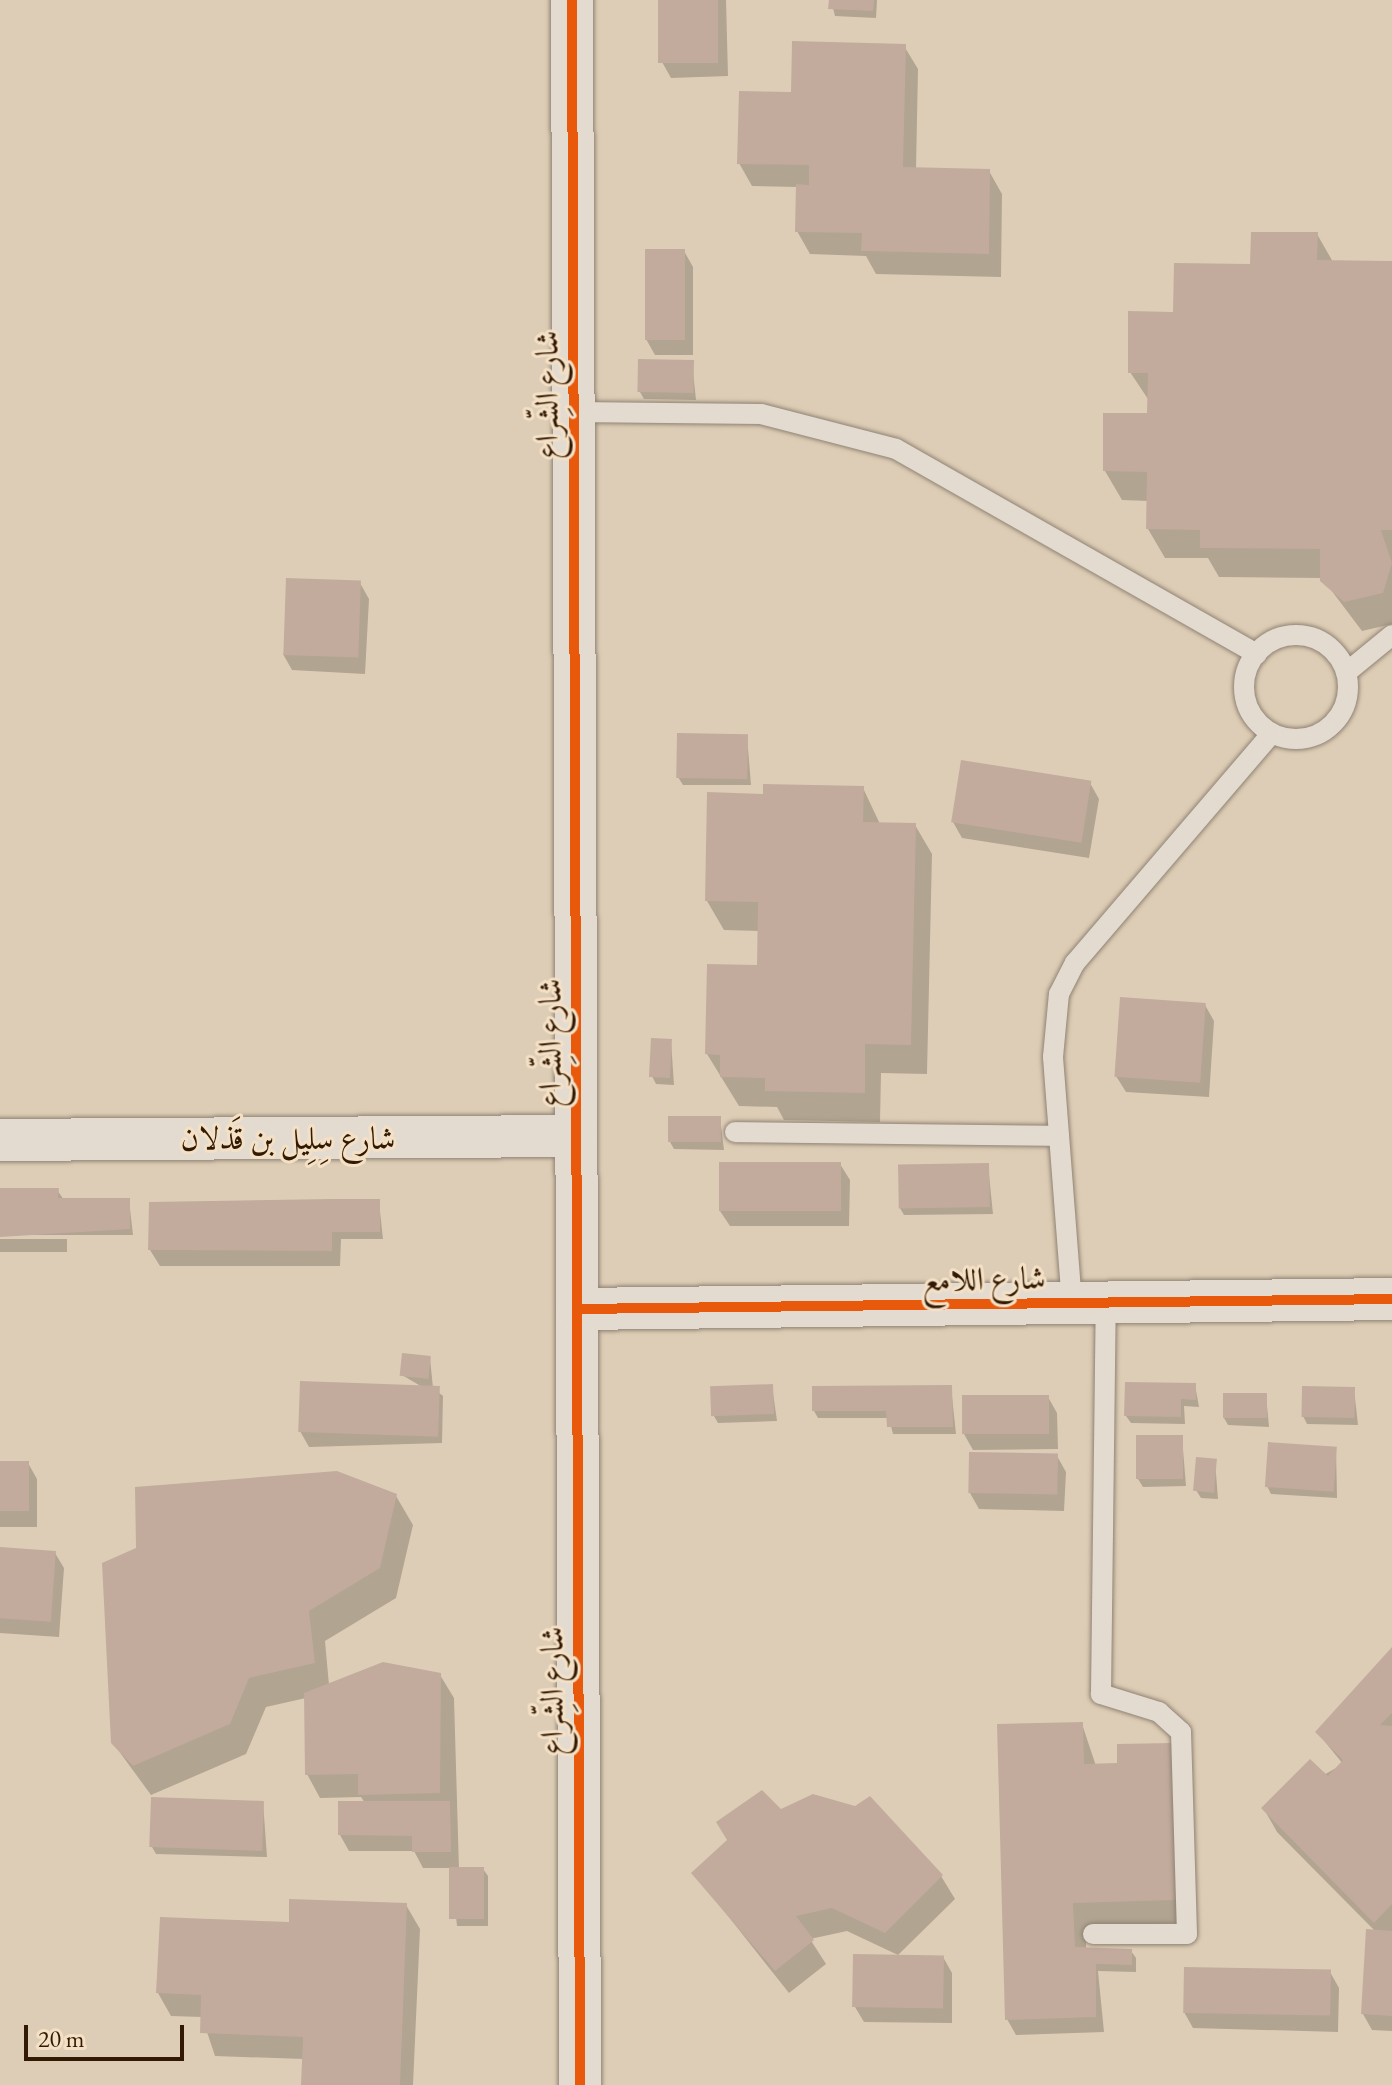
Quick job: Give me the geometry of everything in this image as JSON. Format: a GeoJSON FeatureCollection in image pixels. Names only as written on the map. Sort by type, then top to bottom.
{"type":"FeatureCollection","features":[{"type":"Feature","properties":{"kind":"street","name":"شارع الشِّراع"},"geometry":{"type":"LineString","coordinates":[[572,0],[580,2085]]}},
{"type":"Feature","properties":{"kind":"street","name":"شارع سِلِيل بن قَذلان"},"geometry":{"type":"LineString","coordinates":[[0,1140],[576,1136]]}},
{"type":"Feature","properties":{"kind":"street","name":"شارع اللامع"},"geometry":{"type":"LineString","coordinates":[[577,1309],[1392,1299]]}},
{"type":"Feature","properties":{"kind":"lane"},"geometry":{"type":"LineString","coordinates":[[573,412],[761,414],[896,449],[1257,654]]}},
{"type":"Feature","properties":{"kind":"lane"},"geometry":{"type":"LineString","coordinates":[[1347,672],[1392,635]]}},
{"type":"Feature","properties":{"kind":"lane"},"geometry":{"type":"LineString","coordinates":[[1311,636],[1333,651],[1347,672],[1345,707],[1329,728],[1305,739],[1271,734],[1244,692],[1257,654],[1277,638],[1311,636]]}},
{"type":"Feature","properties":{"kind":"lane"},"geometry":{"type":"LineString","coordinates":[[1093,1934],[1187,1934],[1181,1732],[1159,1712],[1101,1694],[1089,1303],[1059,1136],[1053,1057],[1059,994],[1075,963],[1271,734]]}},
{"type":"Feature","properties":{"kind":"lane"},"geometry":{"type":"LineString","coordinates":[[735,1132],[1059,1136]]}},
{"type":"Feature","properties":{"kind":"building"},"geometry":{"type":"Polygon","coordinates":[[[658,0],[718,0],[718,63],[658,63],[658,0]]]}},
{"type":"Feature","properties":{"kind":"building"},"geometry":{"type":"Polygon","coordinates":[[[829,0],[874,0],[873,11],[828,9],[829,0]]]}},
{"type":"Feature","properties":{"kind":"building"},"geometry":{"type":"Polygon","coordinates":[[[792,41],[906,44],[903,167],[990,169],[989,254],[861,251],[862,233],[795,232],[796,184],[809,185],[809,165],[737,164],[739,91],[791,92],[792,41]]]}},
{"type":"Feature","properties":{"kind":"building"},"geometry":{"type":"Polygon","coordinates":[[[1251,232],[1318,232],[1317,260],[1392,261],[1392,530],[1381,530],[1392,563],[1383,593],[1344,602],[1320,581],[1320,549],[1200,548],[1200,530],[1146,529],[1147,472],[1103,471],[1103,413],[1147,413],[1148,373],[1128,373],[1128,311],[1173,312],[1174,263],[1250,264],[1251,232]]]}},
{"type":"Feature","properties":{"kind":"building"},"geometry":{"type":"Polygon","coordinates":[[[645,249],[685,249],[685,340],[645,340],[645,249]]]}},
{"type":"Feature","properties":{"kind":"building"},"geometry":{"type":"Polygon","coordinates":[[[638,359],[694,360],[693,393],[637,392],[638,359]]]}},
{"type":"Feature","properties":{"kind":"building"},"geometry":{"type":"Polygon","coordinates":[[[286,578],[361,581],[358,658],[283,655],[286,578]]]}},
{"type":"Feature","properties":{"kind":"building"},"geometry":{"type":"Polygon","coordinates":[[[677,733],[748,734],[747,779],[676,778],[677,733]]]}},
{"type":"Feature","properties":{"kind":"building"},"geometry":{"type":"Polygon","coordinates":[[[961,760],[1091,781],[1082,843],[951,822],[961,760]]]}},
{"type":"Feature","properties":{"kind":"building"},"geometry":{"type":"Polygon","coordinates":[[[763,784],[864,786],[863,822],[916,823],[911,1045],[865,1044],[865,1093],[765,1091],[765,1078],[720,1077],[720,1055],[705,1054],[707,964],[757,965],[758,902],[705,901],[707,792],[763,794],[763,784]]]}},
{"type":"Feature","properties":{"kind":"building"},"geometry":{"type":"Polygon","coordinates":[[[1120,997],[1206,1003],[1200,1083],[1114,1077],[1120,997]]]}},
{"type":"Feature","properties":{"kind":"building"},"geometry":{"type":"Polygon","coordinates":[[[651,1038],[672,1039],[670,1078],[649,1077],[651,1038]]]}},
{"type":"Feature","properties":{"kind":"building"},"geometry":{"type":"Polygon","coordinates":[[[668,1116],[721,1116],[721,1142],[668,1142],[668,1116]]]}},
{"type":"Feature","properties":{"kind":"building"},"geometry":{"type":"Polygon","coordinates":[[[719,1162],[841,1162],[841,1211],[719,1211],[719,1162]]]}},
{"type":"Feature","properties":{"kind":"building"},"geometry":{"type":"Polygon","coordinates":[[[989,1163],[990,1207],[899,1209],[898,1165],[989,1163]]]}},
{"type":"Feature","properties":{"kind":"building"},"geometry":{"type":"Polygon","coordinates":[[[0,1188],[59,1188],[58,1198],[130,1198],[130,1229],[0,1237],[0,1188]]]}},
{"type":"Feature","properties":{"kind":"building"},"geometry":{"type":"Polygon","coordinates":[[[380,1199],[380,1232],[332,1232],[332,1251],[148,1250],[149,1202],[380,1199]]]}},
{"type":"Feature","properties":{"kind":"building"},"geometry":{"type":"Polygon","coordinates":[[[402,1353],[431,1356],[428,1379],[400,1376],[402,1353]]]}},
{"type":"Feature","properties":{"kind":"building"},"geometry":{"type":"Polygon","coordinates":[[[300,1381],[440,1386],[438,1437],[298,1432],[300,1381]]]}},
{"type":"Feature","properties":{"kind":"building"},"geometry":{"type":"Polygon","coordinates":[[[1125,1382],[1196,1383],[1196,1400],[1181,1399],[1181,1417],[1124,1416],[1125,1382]]]}},
{"type":"Feature","properties":{"kind":"building"},"geometry":{"type":"Polygon","coordinates":[[[773,1384],[774,1414],[711,1416],[710,1386],[773,1384]]]}},
{"type":"Feature","properties":{"kind":"building"},"geometry":{"type":"Polygon","coordinates":[[[952,1385],[953,1427],[887,1427],[886,1411],[812,1411],[812,1386],[952,1385]]]}},
{"type":"Feature","properties":{"kind":"building"},"geometry":{"type":"Polygon","coordinates":[[[1302,1386],[1355,1387],[1354,1418],[1301,1417],[1302,1386]]]}},
{"type":"Feature","properties":{"kind":"building"},"geometry":{"type":"Polygon","coordinates":[[[1223,1393],[1267,1393],[1267,1418],[1223,1418],[1223,1393]]]}},
{"type":"Feature","properties":{"kind":"building"},"geometry":{"type":"Polygon","coordinates":[[[962,1395],[1049,1395],[1049,1434],[962,1434],[962,1395]]]}},
{"type":"Feature","properties":{"kind":"building"},"geometry":{"type":"Polygon","coordinates":[[[1136,1435],[1183,1435],[1183,1479],[1136,1479],[1136,1435]]]}},
{"type":"Feature","properties":{"kind":"building"},"geometry":{"type":"Polygon","coordinates":[[[1268,1442],[1337,1447],[1334,1492],[1265,1487],[1268,1442]]]}},
{"type":"Feature","properties":{"kind":"building"},"geometry":{"type":"Polygon","coordinates":[[[969,1452],[1058,1454],[1057,1495],[968,1493],[969,1452]]]}},
{"type":"Feature","properties":{"kind":"building"},"geometry":{"type":"Polygon","coordinates":[[[1196,1457],[1217,1459],[1214,1493],[1193,1491],[1196,1457]]]}},
{"type":"Feature","properties":{"kind":"building"},"geometry":{"type":"Polygon","coordinates":[[[0,1461],[29,1461],[29,1511],[0,1511],[0,1461]]]}},
{"type":"Feature","properties":{"kind":"building"},"geometry":{"type":"Polygon","coordinates":[[[337,1471],[397,1494],[380,1568],[309,1611],[315,1663],[249,1678],[230,1724],[133,1766],[111,1743],[102,1563],[136,1548],[135,1487],[337,1471]]]}},
{"type":"Feature","properties":{"kind":"building"},"geometry":{"type":"Polygon","coordinates":[[[0,1547],[56,1551],[51,1622],[0,1618],[0,1547]]]}},
{"type":"Feature","properties":{"kind":"building"},"geometry":{"type":"Polygon","coordinates":[[[1392,1647],[1392,1713],[1380,1725],[1392,1726],[1392,1904],[1374,1923],[1261,1808],[1310,1759],[1328,1776],[1343,1760],[1315,1732],[1392,1647]]]}},
{"type":"Feature","properties":{"kind":"building"},"geometry":{"type":"Polygon","coordinates":[[[383,1662],[441,1673],[440,1793],[358,1795],[358,1774],[305,1775],[304,1693],[383,1662]]]}},
{"type":"Feature","properties":{"kind":"building"},"geometry":{"type":"Polygon","coordinates":[[[1083,1722],[1084,1764],[1117,1763],[1117,1744],[1172,1743],[1176,1900],[1073,1903],[1075,1947],[1132,1949],[1132,1965],[1096,1964],[1096,2017],[1005,2020],[997,1724],[1083,1722]]]}},
{"type":"Feature","properties":{"kind":"building"},"geometry":{"type":"Polygon","coordinates":[[[762,1790],[781,1809],[813,1794],[855,1806],[870,1796],[943,1875],[885,1933],[832,1908],[796,1916],[814,1940],[775,1971],[691,1873],[727,1840],[716,1822],[762,1790]]]}},
{"type":"Feature","properties":{"kind":"building"},"geometry":{"type":"Polygon","coordinates":[[[151,1797],[264,1801],[262,1851],[149,1847],[151,1797]]]}},
{"type":"Feature","properties":{"kind":"building"},"geometry":{"type":"Polygon","coordinates":[[[338,1801],[450,1801],[451,1852],[412,1852],[412,1836],[338,1835],[338,1801]]]}},
{"type":"Feature","properties":{"kind":"building"},"geometry":{"type":"Polygon","coordinates":[[[449,1867],[484,1867],[484,1919],[449,1919],[449,1867]]]}},
{"type":"Feature","properties":{"kind":"building"},"geometry":{"type":"Polygon","coordinates":[[[289,1899],[407,1903],[400,2085],[301,2085],[303,2037],[200,2033],[201,1995],[156,1993],[160,1917],[289,1922],[289,1899]]]}},
{"type":"Feature","properties":{"kind":"building"},"geometry":{"type":"Polygon","coordinates":[[[1366,1929],[1392,1931],[1392,2016],[1361,2014],[1366,1929]]]}},
{"type":"Feature","properties":{"kind":"building"},"geometry":{"type":"Polygon","coordinates":[[[853,1954],[944,1956],[943,2009],[852,2007],[853,1954]]]}},
{"type":"Feature","properties":{"kind":"building"},"geometry":{"type":"Polygon","coordinates":[[[1184,1967],[1331,1970],[1330,2016],[1183,2013],[1184,1967]]]}},
{"type":"Feature","properties":{"kind":"cycle path"},"geometry":{"type":"LineString","coordinates":[[572,0],[580,2085]]}},
{"type":"Feature","properties":{"kind":"cycle path"},"geometry":{"type":"LineString","coordinates":[[577,1309],[1392,1299]]}}]}
